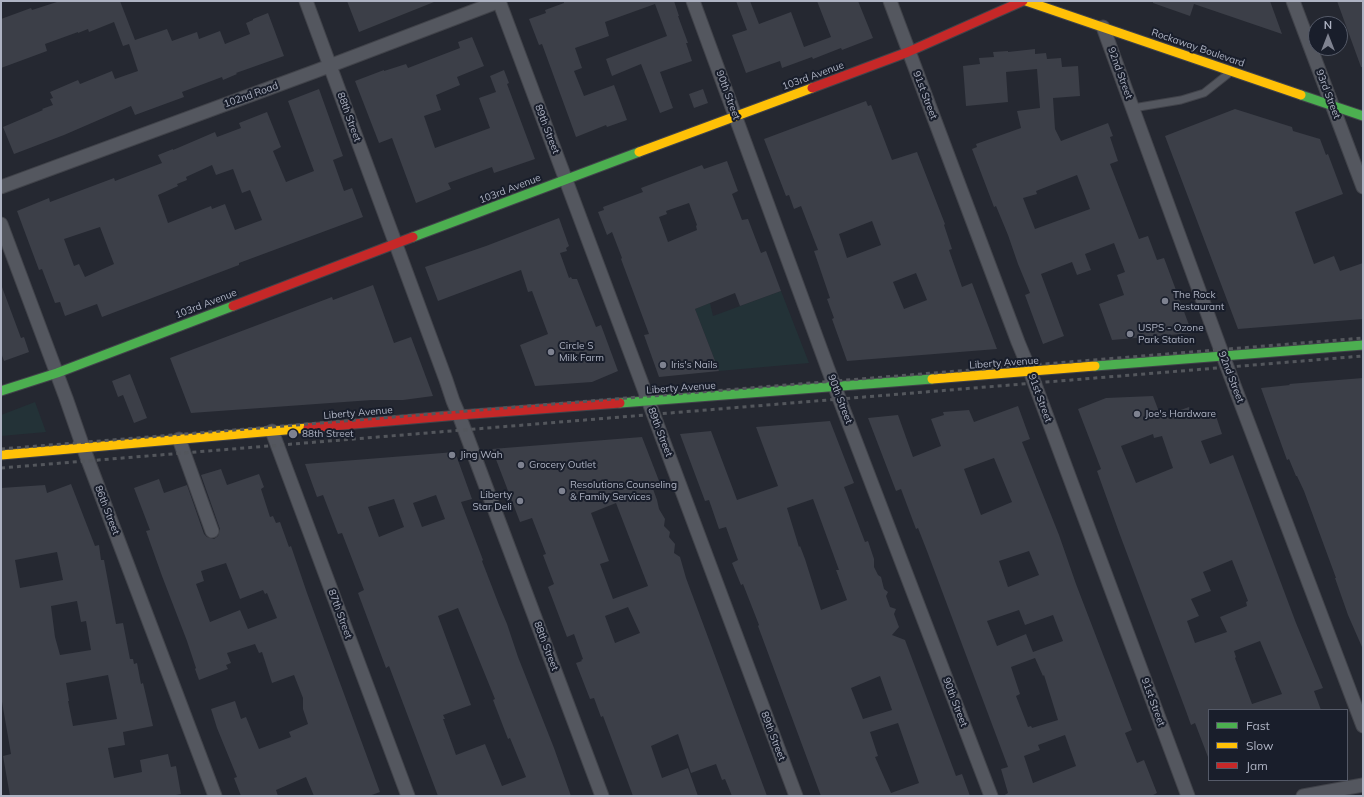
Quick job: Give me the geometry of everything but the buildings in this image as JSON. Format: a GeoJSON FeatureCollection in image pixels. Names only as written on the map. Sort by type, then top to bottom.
{"type":"FeatureCollection","features":[{"type":"Feature","properties":{"kind":"street","name":"88th Street"},"geometry":{"type":"LineString","coordinates":[[306,1],[453,401],[602,796]]}},
{"type":"Feature","properties":{"kind":"street","name":"102nd Road"},"geometry":{"type":"LineString","coordinates":[[1,187],[330,66],[499,1]]}},
{"type":"Feature","properties":{"kind":"street","name":"89th Street"},"geometry":{"type":"LineString","coordinates":[[499,1],[796,796]]}},
{"type":"Feature","properties":{"kind":"street","name":"90th Street"},"geometry":{"type":"LineString","coordinates":[[693,1],[990,796]]}},
{"type":"Feature","properties":{"kind":"street","name":"91st Street"},"geometry":{"type":"LineString","coordinates":[[890,1],[1188,796]]}},
{"type":"Feature","properties":{"kind":"street","name":"103rd Avenue"},"geometry":{"type":"LineString","coordinates":[[1,391],[57,372],[396,243],[908,52],[1023,1]]}},
{"type":"Feature","properties":{"kind":"street","name":"Rockaway Boulevard"},"geometry":{"type":"LineString","coordinates":[[1026,1],[1363,116]]}},
{"type":"Feature","properties":{"kind":"street","name":"93rd Street"},"geometry":{"type":"LineString","coordinates":[[1293,1],[1363,187]]}},
{"type":"Feature","properties":{"kind":"street","name":"92nd Street"},"geometry":{"type":"LineString","coordinates":[[1103,27],[1223,356],[1363,726]]}},
{"type":"Feature","properties":{"kind":"street","name":"86th Street"},"geometry":{"type":"LineString","coordinates":[[1,224],[57,372],[83,447],[215,796]]}},
{"type":"Feature","properties":{"kind":"street","name":"Liberty Avenue"},"geometry":{"type":"LineString","coordinates":[[1,455],[459,415],[1030,372],[1363,345]]}},
{"type":"Feature","properties":{"kind":"street","name":"87th Street"},"geometry":{"type":"LineString","coordinates":[[272,432],[408,796]]}},
{"type":"Feature","properties":{"kind":"street"},"geometry":{"type":"LineString","coordinates":[[179,439],[212,531]]}},
{"type":"Feature","properties":{"kind":"street"},"geometry":{"type":"LineString","coordinates":[[1304,796],[1363,785]]}},
{"type":"Feature","properties":{"kind":"lane"},"geometry":{"type":"LineString","coordinates":[[1133,108],[1181,100],[1204,93],[1232,71]]}},
{"type":"Feature","properties":{"kind":"shaded area"},"geometry":{"type":"Polygon","coordinates":[[[781,291],[809,363],[719,371],[695,309],[710,303],[713,316],[781,291]]]}},
{"type":"Feature","properties":{"kind":"shaded area"},"geometry":{"type":"Polygon","coordinates":[[[35,402],[46,432],[1,436],[1,415],[35,402]]]}},
{"type":"Feature","properties":{"kind":"railway"},"geometry":{"type":"LineString","coordinates":[[1,449],[1363,338]]}},
{"type":"Feature","properties":{"kind":"railway"},"geometry":{"type":"LineString","coordinates":[[1,468],[1363,356]]}},
{"type":"Feature","properties":{"kind":"traffic: fast"},"geometry":{"type":"LineString","coordinates":[[1301,95],[1363,116]]}},
{"type":"Feature","properties":{"kind":"traffic: fast"},"geometry":{"type":"LineString","coordinates":[[413,237],[639,152]]}},
{"type":"Feature","properties":{"kind":"traffic: fast"},"geometry":{"type":"LineString","coordinates":[[1,391],[57,373],[233,306]]}},
{"type":"Feature","properties":{"kind":"traffic: fast"},"geometry":{"type":"LineString","coordinates":[[1095,366],[1363,345]]}},
{"type":"Feature","properties":{"kind":"traffic: fast"},"geometry":{"type":"LineString","coordinates":[[620,403],[932,379]]}},
{"type":"Feature","properties":{"kind":"traffic: slow"},"geometry":{"type":"LineString","coordinates":[[1026,1],[1301,95]]}},
{"type":"Feature","properties":{"kind":"traffic: slow"},"geometry":{"type":"LineString","coordinates":[[639,152],[812,88]]}},
{"type":"Feature","properties":{"kind":"traffic: slow"},"geometry":{"type":"LineString","coordinates":[[932,379],[1095,366]]}},
{"type":"Feature","properties":{"kind":"traffic: slow"},"geometry":{"type":"LineString","coordinates":[[1,455],[308,428]]}},
{"type":"Feature","properties":{"kind":"traffic: jam"},"geometry":{"type":"LineString","coordinates":[[812,88],[908,52],[1023,1]]}},
{"type":"Feature","properties":{"kind":"traffic: jam"},"geometry":{"type":"LineString","coordinates":[[233,306],[413,237]]}},
{"type":"Feature","properties":{"kind":"traffic: jam"},"geometry":{"type":"LineString","coordinates":[[308,428],[620,403]]}},
{"type":"Feature","properties":{"kind":"place","name":"The Rock Restaurant"},"geometry":{"type":"Point","coordinates":[1165,301]}},
{"type":"Feature","properties":{"kind":"place","name":"USPS - Ozone Park Station"},"geometry":{"type":"Point","coordinates":[1130,334]}},
{"type":"Feature","properties":{"kind":"place","name":"Circle S Milk Farm"},"geometry":{"type":"Point","coordinates":[551,352]}},
{"type":"Feature","properties":{"kind":"place","name":"Iris's Nails"},"geometry":{"type":"Point","coordinates":[663,365]}},
{"type":"Feature","properties":{"kind":"place","name":"Joe's Hardware"},"geometry":{"type":"Point","coordinates":[1137,414]}},
{"type":"Feature","properties":{"kind":"place","name":"88th Street"},"geometry":{"type":"Point","coordinates":[293,434]}},
{"type":"Feature","properties":{"kind":"place","name":"Jing Wah"},"geometry":{"type":"Point","coordinates":[452,455]}},
{"type":"Feature","properties":{"kind":"place","name":"Grocery Outlet"},"geometry":{"type":"Point","coordinates":[521,465]}},
{"type":"Feature","properties":{"kind":"place","name":"Resolutions Counseling & Family Services"},"geometry":{"type":"Point","coordinates":[562,491]}},
{"type":"Feature","properties":{"kind":"place","name":"Liberty Star Deli"},"geometry":{"type":"Point","coordinates":[520,501]}}]}
